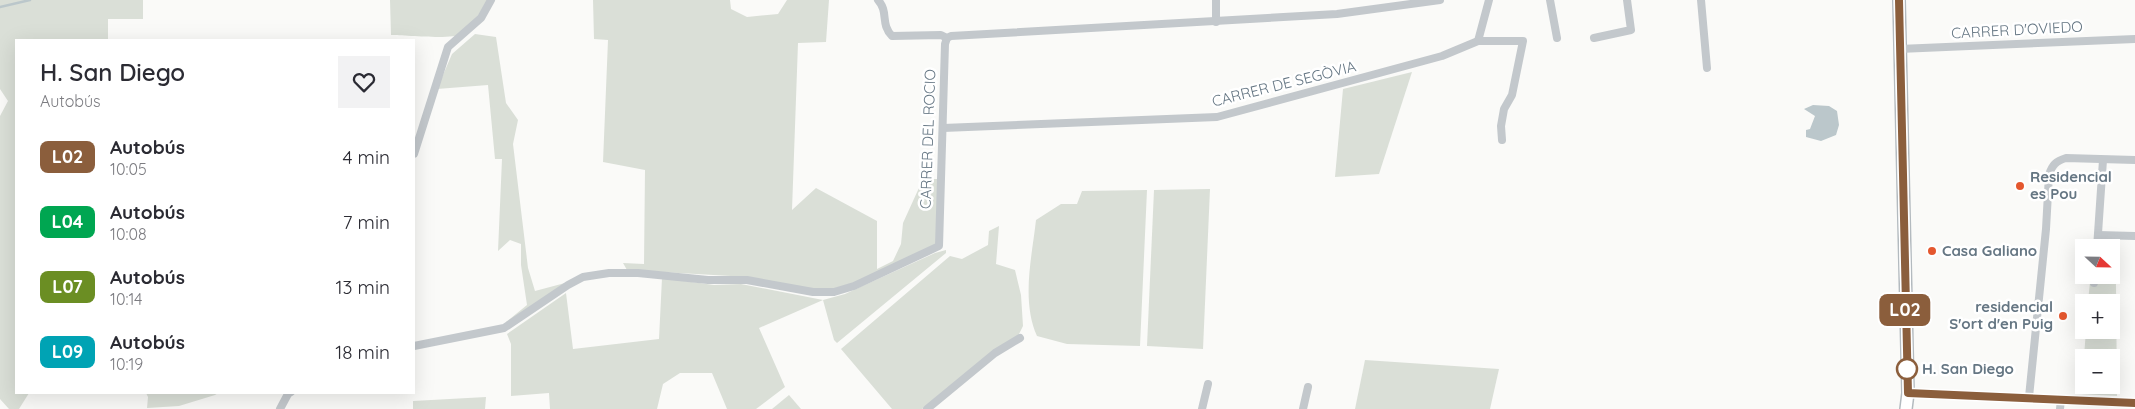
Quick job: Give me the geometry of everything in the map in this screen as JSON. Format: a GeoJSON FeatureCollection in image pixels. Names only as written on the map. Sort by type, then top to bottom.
{"type":"FeatureCollection","features":[{"type":"Feature","properties":{"kind":"street"},"geometry":{"type":"LineString","coordinates":[[415,151],[448,47],[481,18],[491,0]]}},
{"type":"Feature","properties":{"kind":"street"},"geometry":{"type":"LineString","coordinates":[[878,0],[884,12],[884,24],[892,36],[941,35],[949,37],[1337,14],[1440,0]]}},
{"type":"Feature","properties":{"kind":"street"},"geometry":{"type":"LineString","coordinates":[[1216,0],[1216,22]]}},
{"type":"Feature","properties":{"kind":"street"},"geometry":{"type":"LineString","coordinates":[[1478,41],[1489,0]]}},
{"type":"Feature","properties":{"kind":"street"},"geometry":{"type":"LineString","coordinates":[[1550,0],[1557,38]]}},
{"type":"Feature","properties":{"kind":"street"},"geometry":{"type":"LineString","coordinates":[[1594,38],[1631,30],[1627,0]]}},
{"type":"Feature","properties":{"kind":"street"},"geometry":{"type":"LineString","coordinates":[[1701,0],[1707,68]]}},
{"type":"Feature","properties":{"kind":"street"},"geometry":{"type":"LineString","coordinates":[[1899,0],[1908,393],[1906,409]]}},
{"type":"Feature","properties":{"kind":"street","name":"CARRER DEL ROCIO"},"geometry":{"type":"LineString","coordinates":[[415,346],[504,328],[583,277],[609,273],[638,273],[708,280],[747,280],[813,292],[834,292],[854,286],[939,246],[945,44],[949,37]]}},
{"type":"Feature","properties":{"kind":"street","name":"CARRER D'OVIEDO"},"geometry":{"type":"LineString","coordinates":[[1899,49],[2135,39]]}},
{"type":"Feature","properties":{"kind":"street","name":"CARRER DE SEGÒVIA"},"geometry":{"type":"LineString","coordinates":[[944,128],[1217,117],[1324,90],[1442,56],[1478,41],[1523,40],[1512,95],[1504,109],[1501,126],[1502,140]]}},
{"type":"Feature","properties":{"kind":"street"},"geometry":{"type":"LineString","coordinates":[[2029,398],[2046,229],[2049,175],[2052,166],[2066,158],[2135,160]]}},
{"type":"Feature","properties":{"kind":"street"},"geometry":{"type":"LineString","coordinates":[[2098,239],[2103,160]]}},
{"type":"Feature","properties":{"kind":"street"},"geometry":{"type":"LineString","coordinates":[[2098,235],[2135,236]]}},
{"type":"Feature","properties":{"kind":"street"},"geometry":{"type":"LineString","coordinates":[[927,409],[995,353],[1020,338]]}},
{"type":"Feature","properties":{"kind":"street"},"geometry":{"type":"LineString","coordinates":[[1202,409],[1208,384]]}},
{"type":"Feature","properties":{"kind":"street"},"geometry":{"type":"LineString","coordinates":[[1303,409],[1308,387]]}},
{"type":"Feature","properties":{"kind":"street"},"geometry":{"type":"LineString","coordinates":[[1908,393],[2135,403]]}},
{"type":"Feature","properties":{"kind":"street"},"geometry":{"type":"LineString","coordinates":[[280,409],[288,394]]}},
{"type":"Feature","properties":{"kind":"street"},"geometry":{"type":"LineString","coordinates":[[2060,409],[2061,399]]}},
{"type":"Feature","properties":{"kind":"shaded area"},"geometry":{"type":"Polygon","coordinates":[[[0,0],[143,0],[143,19],[108,19],[108,39],[15,39],[15,394],[28,394],[19,409],[9,409],[0,399],[0,116],[8,101],[0,89],[0,0]]]}},
{"type":"Feature","properties":{"kind":"shaded area"},"geometry":{"type":"Polygon","coordinates":[[[390,0],[488,0],[469,28],[462,34],[439,37],[391,35],[390,0]]]}},
{"type":"Feature","properties":{"kind":"shaded area"},"geometry":{"type":"Polygon","coordinates":[[[593,0],[730,0],[731,9],[747,17],[778,14],[787,0],[829,0],[826,42],[798,43],[792,210],[816,188],[877,221],[877,269],[893,261],[901,244],[903,223],[923,179],[939,179],[936,244],[860,281],[836,288],[814,290],[748,277],[627,270],[623,263],[644,264],[645,170],[603,162],[608,40],[594,39],[593,0]]]}},
{"type":"Feature","properties":{"kind":"shaded area"},"geometry":{"type":"Polygon","coordinates":[[[475,34],[496,37],[506,103],[518,120],[513,144],[528,268],[535,291],[565,283],[506,324],[527,305],[521,265],[521,244],[510,240],[498,251],[502,159],[495,159],[488,85],[437,89],[452,54],[475,34]]]}},
{"type":"Feature","properties":{"kind":"shaded area"},"geometry":{"type":"Polygon","coordinates":[[[1412,72],[1379,174],[1335,177],[1343,89],[1412,72]]]}},
{"type":"Feature","properties":{"kind":"shaded area"},"geometry":{"type":"Polygon","coordinates":[[[1813,105],[1829,106],[1837,111],[1839,125],[1836,135],[1821,141],[1806,137],[1806,130],[1810,129],[1815,116],[1804,109],[1813,105]]]}},
{"type":"Feature","properties":{"kind":"shaded area"},"geometry":{"type":"Polygon","coordinates":[[[1210,189],[1203,349],[1147,346],[1154,190],[1210,189]]]}},
{"type":"Feature","properties":{"kind":"shaded area"},"geometry":{"type":"Polygon","coordinates":[[[1147,190],[1140,346],[1067,344],[1037,336],[1032,322],[1029,293],[1030,263],[1036,220],[1061,204],[1077,204],[1082,191],[1147,190]]]}},
{"type":"Feature","properties":{"kind":"shaded area"},"geometry":{"type":"Polygon","coordinates":[[[999,226],[996,264],[1015,270],[1021,295],[1023,326],[1018,336],[988,355],[922,409],[892,409],[841,349],[950,256],[962,259],[988,245],[989,231],[999,226]]]}},
{"type":"Feature","properties":{"kind":"shaded area"},"geometry":{"type":"Polygon","coordinates":[[[946,250],[946,253],[837,343],[834,340],[823,300],[845,294],[935,253],[946,250]]]}},
{"type":"Feature","properties":{"kind":"shaded area"},"geometry":{"type":"Polygon","coordinates":[[[662,278],[714,285],[741,284],[823,300],[759,328],[785,387],[756,409],[727,409],[712,373],[680,373],[663,384],[657,409],[550,409],[549,393],[511,396],[511,344],[507,334],[566,293],[573,349],[659,339],[662,278]]]}},
{"type":"Feature","properties":{"kind":"shaded area"},"geometry":{"type":"Polygon","coordinates":[[[2090,284],[2116,284],[2116,294],[2089,294],[2090,284]]]}},
{"type":"Feature","properties":{"kind":"shaded area"},"geometry":{"type":"Polygon","coordinates":[[[2085,339],[2116,339],[2117,349],[2085,349],[2085,339]]]}},
{"type":"Feature","properties":{"kind":"shaded area"},"geometry":{"type":"Polygon","coordinates":[[[1365,360],[1499,369],[1490,409],[1355,409],[1365,360]]]}},
{"type":"Feature","properties":{"kind":"shaded area"},"geometry":{"type":"Polygon","coordinates":[[[146,394],[216,394],[179,406],[147,408],[146,394]]]}},
{"type":"Feature","properties":{"kind":"shaded area"},"geometry":{"type":"Polygon","coordinates":[[[2081,394],[2117,394],[2117,396],[2081,394]]]}},
{"type":"Feature","properties":{"kind":"shaded area"},"geometry":{"type":"Polygon","coordinates":[[[789,395],[801,409],[772,409],[789,395]]]}},
{"type":"Feature","properties":{"kind":"shaded area"},"geometry":{"type":"Polygon","coordinates":[[[486,397],[485,409],[413,409],[413,401],[486,397]]]}},
{"type":"Feature","properties":{"kind":"waterway"},"geometry":{"type":"LineString","coordinates":[[0,7],[30,0]]}},
{"type":"Feature","properties":{"kind":"bus line","name":"L02"},"geometry":{"type":"LineString","coordinates":[[1899,0],[1908,393],[2135,403]]}},
{"type":"Feature","properties":{"kind":"place","name":"Residencial es Pou"},"geometry":{"type":"Point","coordinates":[2020,186]}},
{"type":"Feature","properties":{"kind":"place","name":"Casa Galiano"},"geometry":{"type":"Point","coordinates":[1932,251]}},
{"type":"Feature","properties":{"kind":"place","name":"residencial S'ort d'en Puig"},"geometry":{"type":"Point","coordinates":[2063,316]}},
{"type":"Feature","properties":{"kind":"place","name":"H. San Diego"},"geometry":{"type":"Point","coordinates":[1907,369]}}]}
